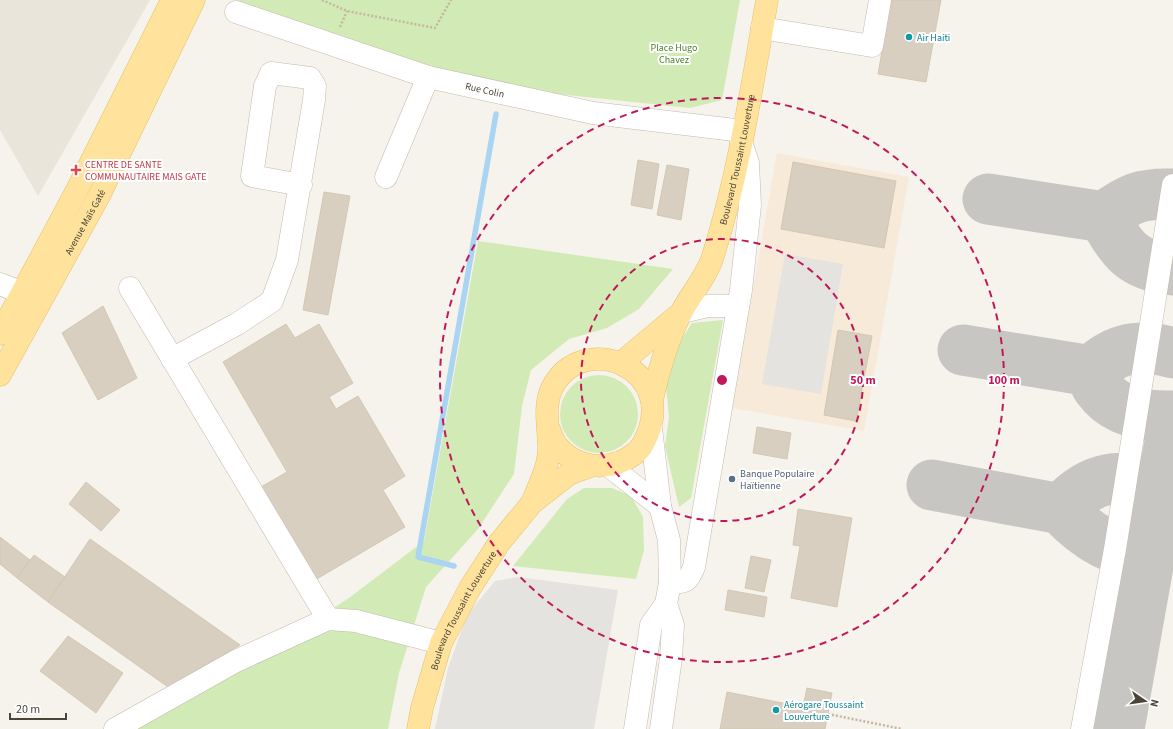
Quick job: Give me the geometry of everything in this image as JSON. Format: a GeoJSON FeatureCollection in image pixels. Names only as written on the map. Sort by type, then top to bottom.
{"type":"FeatureCollection","features":[{"type":"Feature","properties":{"kind":"main road","name":"Avenue Maïs Gaté"},"geometry":{"type":"LineString","coordinates":[[0,375],[32,297],[172,0]]}},
{"type":"Feature","properties":{"kind":"main road","name":"Avenue Maïs Gaté"},"geometry":{"type":"LineString","coordinates":[[0,334],[32,297],[99,196],[194,0]]}},
{"type":"Feature","properties":{"kind":"main road","name":"Boulevard Toussaint Louverture"},"geometry":{"type":"LineString","coordinates":[[652,400],[667,344],[682,312],[713,258],[730,197],[767,0]]}},
{"type":"Feature","properties":{"kind":"main road","name":"Boulevard Toussaint Louverture"},"geometry":{"type":"LineString","coordinates":[[622,363],[682,312]]}},
{"type":"Feature","properties":{"kind":"main road"},"geometry":{"type":"LineString","coordinates":[[602,359],[622,363],[635,372],[646,385],[652,400],[654,414],[651,428],[642,446],[628,459],[600,466],[572,459],[557,445],[548,427],[547,407],[552,388],[565,372],[582,362],[602,359]]}},
{"type":"Feature","properties":{"kind":"main road","name":"Boulevard Toussaint Louverture"},"geometry":{"type":"LineString","coordinates":[[532,502],[544,475],[549,449],[548,427]]}},
{"type":"Feature","properties":{"kind":"main road","name":"Boulevard Toussaint Louverture"},"geometry":{"type":"LineString","coordinates":[[418,729],[422,708],[441,643],[470,588],[499,543],[532,502],[570,474],[600,466]]}},
{"type":"Feature","properties":{"kind":"lane"},"geometry":{"type":"LineString","coordinates":[[762,28],[872,46],[880,0]]}},
{"type":"Feature","properties":{"kind":"lane","name":"Rue Colin"},"geometry":{"type":"LineString","coordinates":[[236,12],[428,77],[594,113],[742,136]]}},
{"type":"Feature","properties":{"kind":"lane"},"geometry":{"type":"LineString","coordinates":[[172,359],[237,324],[272,301],[287,260],[300,185],[314,100],[315,86],[310,78],[271,72],[265,86],[252,176],[300,185]]}},
{"type":"Feature","properties":{"kind":"lane"},"geometry":{"type":"LineString","coordinates":[[386,177],[428,77]]}},
{"type":"Feature","properties":{"kind":"lane"},"geometry":{"type":"LineString","coordinates":[[635,729],[651,625],[668,593],[690,577],[694,567],[738,306],[750,205],[748,163],[742,136]]}},
{"type":"Feature","properties":{"kind":"lane"},"geometry":{"type":"LineString","coordinates":[[1082,729],[1115,548],[1173,185]]}},
{"type":"Feature","properties":{"kind":"lane"},"geometry":{"type":"LineString","coordinates":[[0,284],[32,297]]}},
{"type":"Feature","properties":{"kind":"lane"},"geometry":{"type":"LineString","coordinates":[[130,288],[328,619]]}},
{"type":"Feature","properties":{"kind":"lane"},"geometry":{"type":"LineString","coordinates":[[682,312],[708,306],[738,306]]}},
{"type":"Feature","properties":{"kind":"lane"},"geometry":{"type":"LineString","coordinates":[[651,428],[660,506],[669,540],[668,593],[673,625],[671,658],[661,729]]}},
{"type":"Feature","properties":{"kind":"lane"},"geometry":{"type":"LineString","coordinates":[[600,466],[660,506]]}},
{"type":"Feature","properties":{"kind":"lane"},"geometry":{"type":"LineString","coordinates":[[115,729],[236,661],[328,619],[356,621],[441,643]]}},
{"type":"Feature","properties":{"kind":"path"},"geometry":{"type":"LineString","coordinates":[[322,0],[347,11],[435,28],[451,0]]}},
{"type":"Feature","properties":{"kind":"path"},"geometry":{"type":"LineString","coordinates":[[828,714],[902,729]]}},
{"type":"Feature","properties":{"kind":"shaded area"},"geometry":{"type":"Polygon","coordinates":[[[0,0],[150,0],[38,196],[0,130],[0,0]]]}},
{"type":"Feature","properties":{"kind":"shaded area"},"geometry":{"type":"Polygon","coordinates":[[[777,153],[909,177],[864,431],[732,408],[777,153]]]}},
{"type":"Feature","properties":{"kind":"shaded area"},"geometry":{"type":"Polygon","coordinates":[[[785,254],[843,264],[821,394],[762,384],[785,254]]]}},
{"type":"Feature","properties":{"kind":"shaded area"},"geometry":{"type":"Polygon","coordinates":[[[518,577],[618,590],[594,729],[435,729],[448,668],[467,615],[495,581],[518,577]]]}},
{"type":"Feature","properties":{"kind":"green space","name":"Place Hugo Chavez"},"geometry":{"type":"Polygon","coordinates":[[[237,0],[740,0],[722,100],[690,108],[481,86],[242,9],[237,0]]]}},
{"type":"Feature","properties":{"kind":"green space"},"geometry":{"type":"Polygon","coordinates":[[[478,241],[673,269],[639,309],[607,328],[569,339],[531,370],[522,406],[514,474],[478,529],[426,587],[399,673],[388,729],[121,729],[304,627],[349,598],[424,541],[478,241]]]}},
{"type":"Feature","properties":{"kind":"green space"},"geometry":{"type":"Polygon","coordinates":[[[723,320],[691,498],[679,507],[665,446],[669,417],[666,387],[668,368],[681,340],[692,323],[723,320]]]}},
{"type":"Feature","properties":{"kind":"green space"},"geometry":{"type":"Polygon","coordinates":[[[599,375],[614,378],[627,386],[635,399],[638,414],[635,429],[627,442],[614,450],[599,453],[584,450],[571,442],[563,429],[560,414],[563,399],[571,386],[584,378],[599,375]]]}},
{"type":"Feature","properties":{"kind":"green space"},"geometry":{"type":"Polygon","coordinates":[[[584,488],[612,488],[631,496],[643,517],[644,550],[636,579],[513,566],[567,499],[584,488]]]}},
{"type":"Feature","properties":{"kind":"building","name":"Air Haiti"},"geometry":{"type":"Polygon","coordinates":[[[891,0],[941,0],[926,82],[878,74],[891,0]]]}},
{"type":"Feature","properties":{"kind":"building"},"geometry":{"type":"Polygon","coordinates":[[[638,160],[659,164],[652,209],[631,205],[638,160]]]}},
{"type":"Feature","properties":{"kind":"building"},"geometry":{"type":"Polygon","coordinates":[[[793,162],[896,181],[884,248],[781,229],[793,162]]]}},
{"type":"Feature","properties":{"kind":"building"},"geometry":{"type":"Polygon","coordinates":[[[667,165],[689,169],[681,220],[657,215],[667,165]]]}},
{"type":"Feature","properties":{"kind":"building"},"geometry":{"type":"Polygon","coordinates":[[[324,192],[350,196],[328,315],[303,310],[324,192]]]}},
{"type":"Feature","properties":{"kind":"building"},"geometry":{"type":"Polygon","coordinates":[[[103,306],[137,378],[98,400],[62,333],[103,306]]]}},
{"type":"Feature","properties":{"kind":"building"},"geometry":{"type":"Polygon","coordinates":[[[286,324],[295,338],[319,324],[353,383],[329,397],[336,409],[358,396],[405,476],[383,490],[405,527],[315,580],[261,487],[287,472],[223,362],[286,324]]]}},
{"type":"Feature","properties":{"kind":"building"},"geometry":{"type":"Polygon","coordinates":[[[838,330],[872,336],[856,421],[824,415],[838,330]]]}},
{"type":"Feature","properties":{"kind":"building"},"geometry":{"type":"Polygon","coordinates":[[[757,427],[791,433],[787,459],[753,453],[757,427]]]}},
{"type":"Feature","properties":{"kind":"building"},"geometry":{"type":"Polygon","coordinates":[[[86,482],[120,510],[101,531],[69,504],[86,482]]]}},
{"type":"Feature","properties":{"kind":"building"},"geometry":{"type":"Polygon","coordinates":[[[798,509],[852,518],[837,607],[791,598],[800,546],[793,545],[798,509]]]}},
{"type":"Feature","properties":{"kind":"building"},"geometry":{"type":"Polygon","coordinates":[[[0,537],[30,560],[17,578],[0,564],[0,537]]]}},
{"type":"Feature","properties":{"kind":"building"},"geometry":{"type":"Polygon","coordinates":[[[90,539],[240,645],[168,687],[48,602],[90,539]]]}},
{"type":"Feature","properties":{"kind":"building"},"geometry":{"type":"Polygon","coordinates":[[[34,555],[65,577],[48,602],[17,578],[34,555]]]}},
{"type":"Feature","properties":{"kind":"building"},"geometry":{"type":"Polygon","coordinates":[[[751,556],[771,560],[764,592],[745,588],[751,556]]]}},
{"type":"Feature","properties":{"kind":"building"},"geometry":{"type":"Polygon","coordinates":[[[728,590],[767,597],[764,617],[725,610],[728,590]]]}},
{"type":"Feature","properties":{"kind":"building"},"geometry":{"type":"Polygon","coordinates":[[[68,636],[123,673],[96,713],[40,671],[68,636]]]}},
{"type":"Feature","properties":{"kind":"building","name":"Aérogare Toussaint Louverture"},"geometry":{"type":"Polygon","coordinates":[[[807,688],[832,693],[825,729],[720,729],[727,692],[803,707],[807,688]]]}},
{"type":"Feature","properties":{"kind":"waterway"},"geometry":{"type":"LineString","coordinates":[[454,566],[418,557],[496,114]]}},
{"type":"Feature","properties":{"kind":"taxiway"},"geometry":{"type":"LineString","coordinates":[[988,199],[1104,217],[1121,205],[1136,198],[1152,194],[1173,194]]}},
{"type":"Feature","properties":{"kind":"taxiway"},"geometry":{"type":"LineString","coordinates":[[1104,217],[1116,239],[1130,254],[1148,265],[1173,270]]}},
{"type":"Feature","properties":{"kind":"taxiway"},"geometry":{"type":"LineString","coordinates":[[963,350],[1091,371],[1110,357],[1129,349],[1150,348],[1173,353]]}},
{"type":"Feature","properties":{"kind":"taxiway"},"geometry":{"type":"LineString","coordinates":[[1091,371],[1098,388],[1113,403],[1122,408],[1141,414],[1173,416]]}},
{"type":"Feature","properties":{"kind":"taxiway"},"geometry":{"type":"LineString","coordinates":[[1119,729],[1173,425]]}},
{"type":"Feature","properties":{"kind":"taxiway"},"geometry":{"type":"LineString","coordinates":[[932,485],[1061,509],[1084,489],[1096,483],[1108,480],[1134,480],[1161,492]]}},
{"type":"Feature","properties":{"kind":"taxiway"},"geometry":{"type":"LineString","coordinates":[[1061,509],[1090,535],[1112,547],[1137,554],[1150,555]]}},
{"type":"Feature","properties":{"kind":"place","name":"Air Haiti"},"geometry":{"type":"Point","coordinates":[909,37]}},
{"type":"Feature","properties":{"kind":"place","name":"CENTRE DE SANTE COMMUNAUTAIRE MAIS GATE"},"geometry":{"type":"Point","coordinates":[76,170]}},
{"type":"Feature","properties":{"kind":"place","name":"Banque Populaire Haïtienne"},"geometry":{"type":"Point","coordinates":[732,479]}},
{"type":"Feature","properties":{"kind":"place","name":"Aérogare Toussaint Louverture"},"geometry":{"type":"Point","coordinates":[776,710]}}]}
